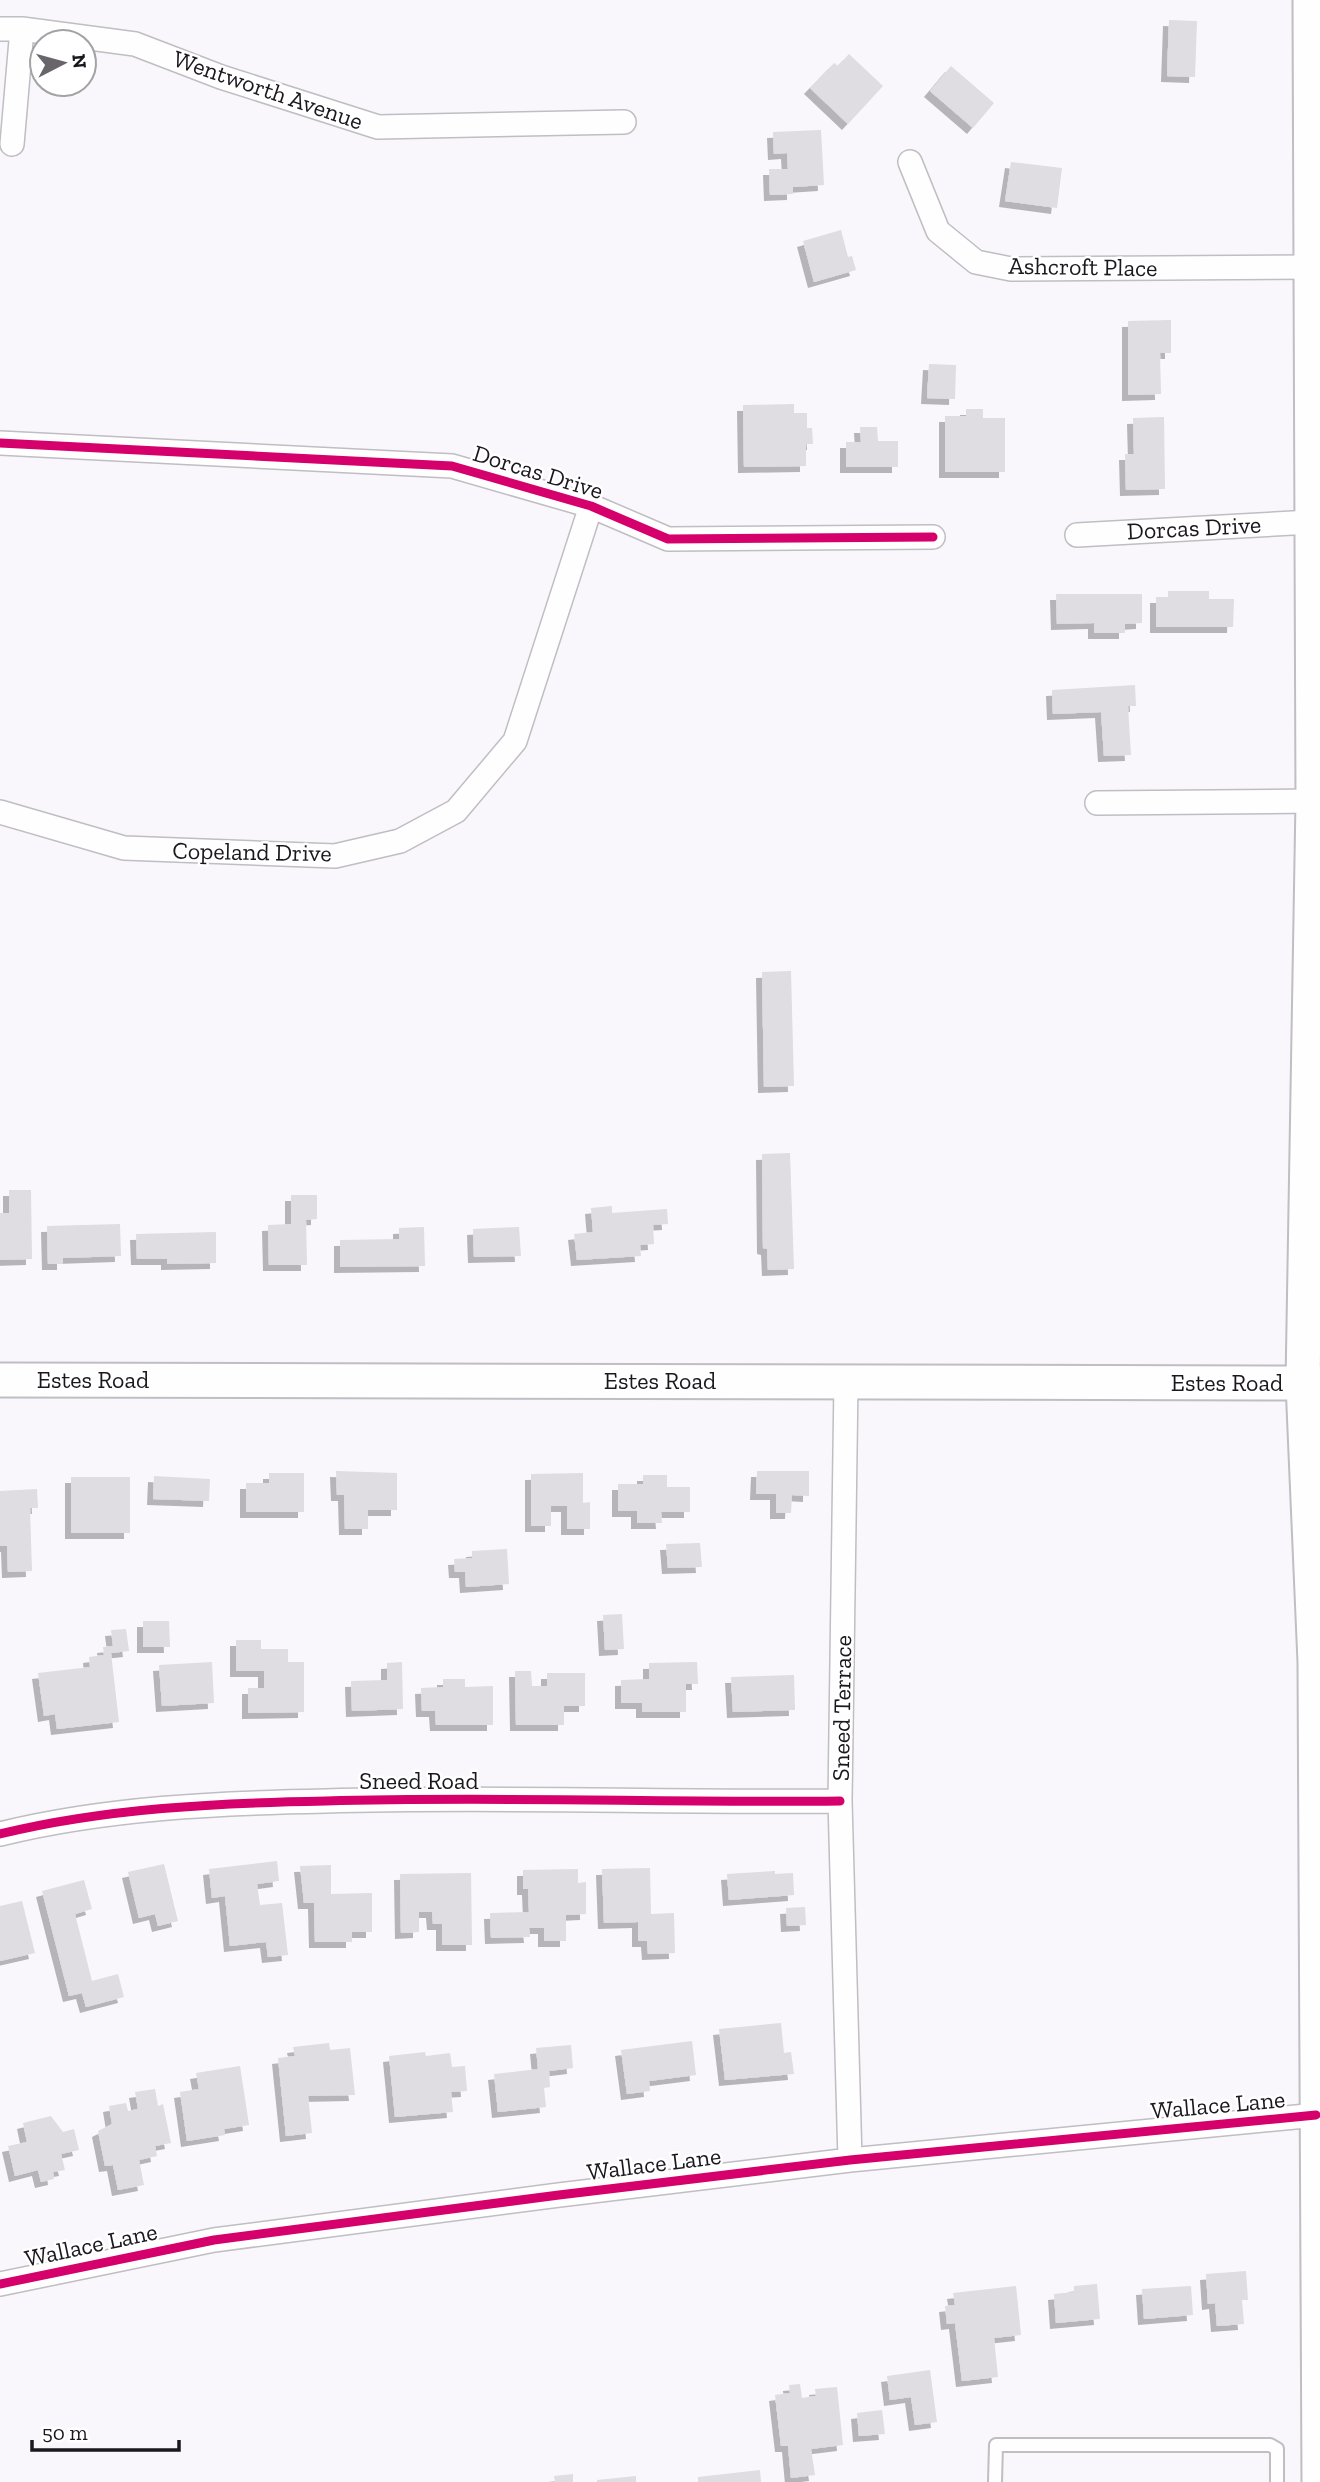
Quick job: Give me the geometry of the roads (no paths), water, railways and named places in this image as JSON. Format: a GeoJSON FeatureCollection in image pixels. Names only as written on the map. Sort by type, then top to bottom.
{"type":"FeatureCollection","features":[{"type":"Feature","properties":{"kind":"main road"},"geometry":{"type":"LineString","coordinates":[[1310,0],[1315,90],[1311,522],[1315,781],[1312,1383],[1317,1661],[1319,2482]]}},
{"type":"Feature","properties":{"kind":"main road","name":"Estes Road"},"geometry":{"type":"LineString","coordinates":[[0,1380],[1312,1383]]}},
{"type":"Feature","properties":{"kind":"street","name":"Wentworth Avenue"},"geometry":{"type":"LineString","coordinates":[[11,29],[135,44],[221,77],[378,127],[624,122]]}},
{"type":"Feature","properties":{"kind":"street"},"geometry":{"type":"LineString","coordinates":[[11,29],[12,144]]}},
{"type":"Feature","properties":{"kind":"street","name":"Ashcroft Place"},"geometry":{"type":"LineString","coordinates":[[910,162],[938,231],[976,262],[1011,269],[1312,267]]}},
{"type":"Feature","properties":{"kind":"street","name":"Dorcas Drive"},"geometry":{"type":"LineString","coordinates":[[0,443],[452,466],[592,506],[668,539],[933,537]]}},
{"type":"Feature","properties":{"kind":"street","name":"Copeland Drive"},"geometry":{"type":"LineString","coordinates":[[0,812],[124,848],[335,856],[400,841],[456,811],[515,741],[592,506]]}},
{"type":"Feature","properties":{"kind":"street","name":"Dorcas Drive"},"geometry":{"type":"LineString","coordinates":[[1077,535],[1311,522]]}},
{"type":"Feature","properties":{"kind":"street"},"geometry":{"type":"LineString","coordinates":[[1097,803],[1315,781]]}},
{"type":"Feature","properties":{"kind":"street","name":"Sneed Terrace"},"geometry":{"type":"LineString","coordinates":[[846,1382],[841,1801],[850,2160]]}},
{"type":"Feature","properties":{"kind":"street","name":"Sneed Road"},"geometry":{"type":"LineString","coordinates":[[0,1834],[123,1814],[220,1803],[408,1798],[841,1801]]}},
{"type":"Feature","properties":{"kind":"street","name":"Wallace Lane"},"geometry":{"type":"LineString","coordinates":[[0,2284],[214,2239],[850,2160],[1317,2115]]}},
{"type":"Feature","properties":{"kind":"lane"},"geometry":{"type":"LineString","coordinates":[[995,2482],[996,2445],[1270,2445],[1277,2449],[1277,2482]]}}]}
